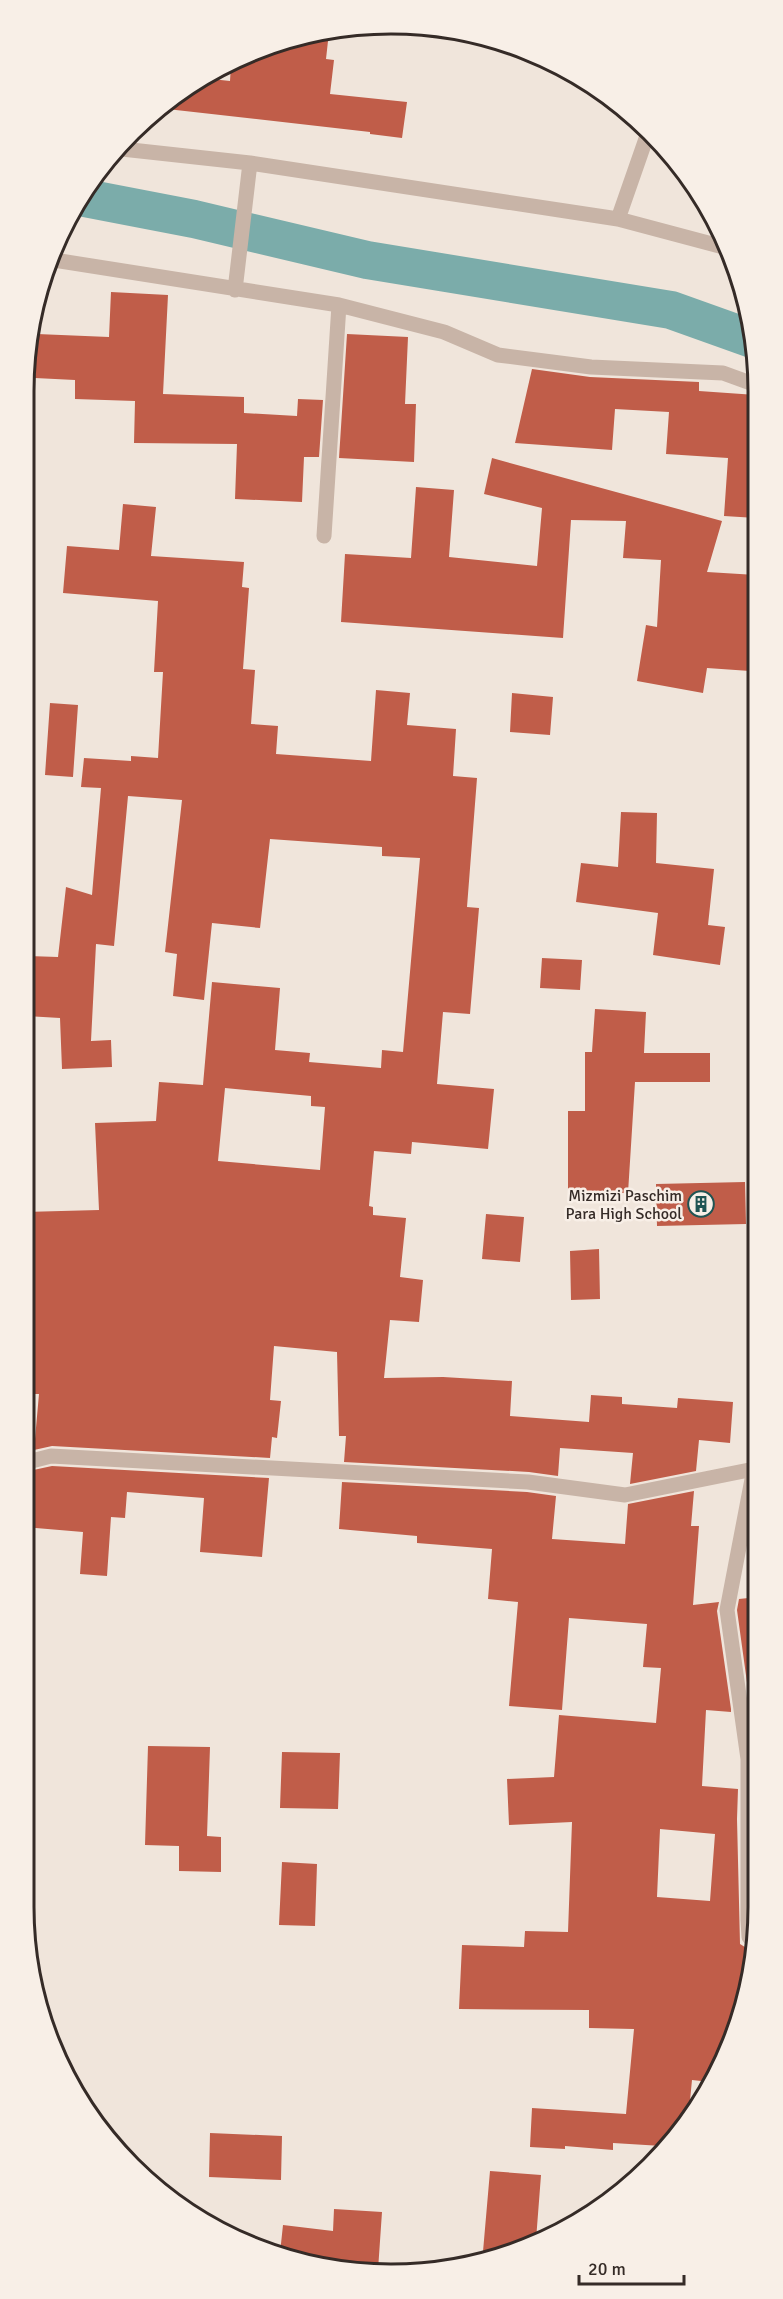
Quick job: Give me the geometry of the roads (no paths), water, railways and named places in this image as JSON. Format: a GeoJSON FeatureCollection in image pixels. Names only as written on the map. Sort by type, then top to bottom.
{"type":"FeatureCollection","features":[{"type":"Feature","properties":{"kind":"street"},"geometry":{"type":"LineString","coordinates":[[618,219],[645,140]]}},
{"type":"Feature","properties":{"kind":"street"},"geometry":{"type":"LineString","coordinates":[[129,150],[250,163],[618,219],[717,245]]}},
{"type":"Feature","properties":{"kind":"street"},"geometry":{"type":"LineString","coordinates":[[236,282],[250,163]]}},
{"type":"Feature","properties":{"kind":"street"},"geometry":{"type":"LineString","coordinates":[[60,261],[236,282],[444,332],[498,355],[591,367],[723,373],[748,383]]}},
{"type":"Feature","properties":{"kind":"street"},"geometry":{"type":"LineString","coordinates":[[324,536],[339,305]]}},
{"type":"Feature","properties":{"kind":"street"},"geometry":{"type":"LineString","coordinates":[[34,1460],[51,1456],[528,1482],[625,1495],[748,1465]]}},
{"type":"Feature","properties":{"kind":"street"},"geometry":{"type":"LineString","coordinates":[[748,1504],[727,1610],[748,1759],[748,1908]]}},
{"type":"Feature","properties":{"kind":"waterway"},"geometry":{"type":"LineString","coordinates":[[91,199],[194,219],[367,260],[671,310],[744,336]]}},
{"type":"Feature","properties":{"kind":"place","name":"Mizmizi Paschim Para High School"},"geometry":{"type":"Point","coordinates":[701,1204]}}]}
